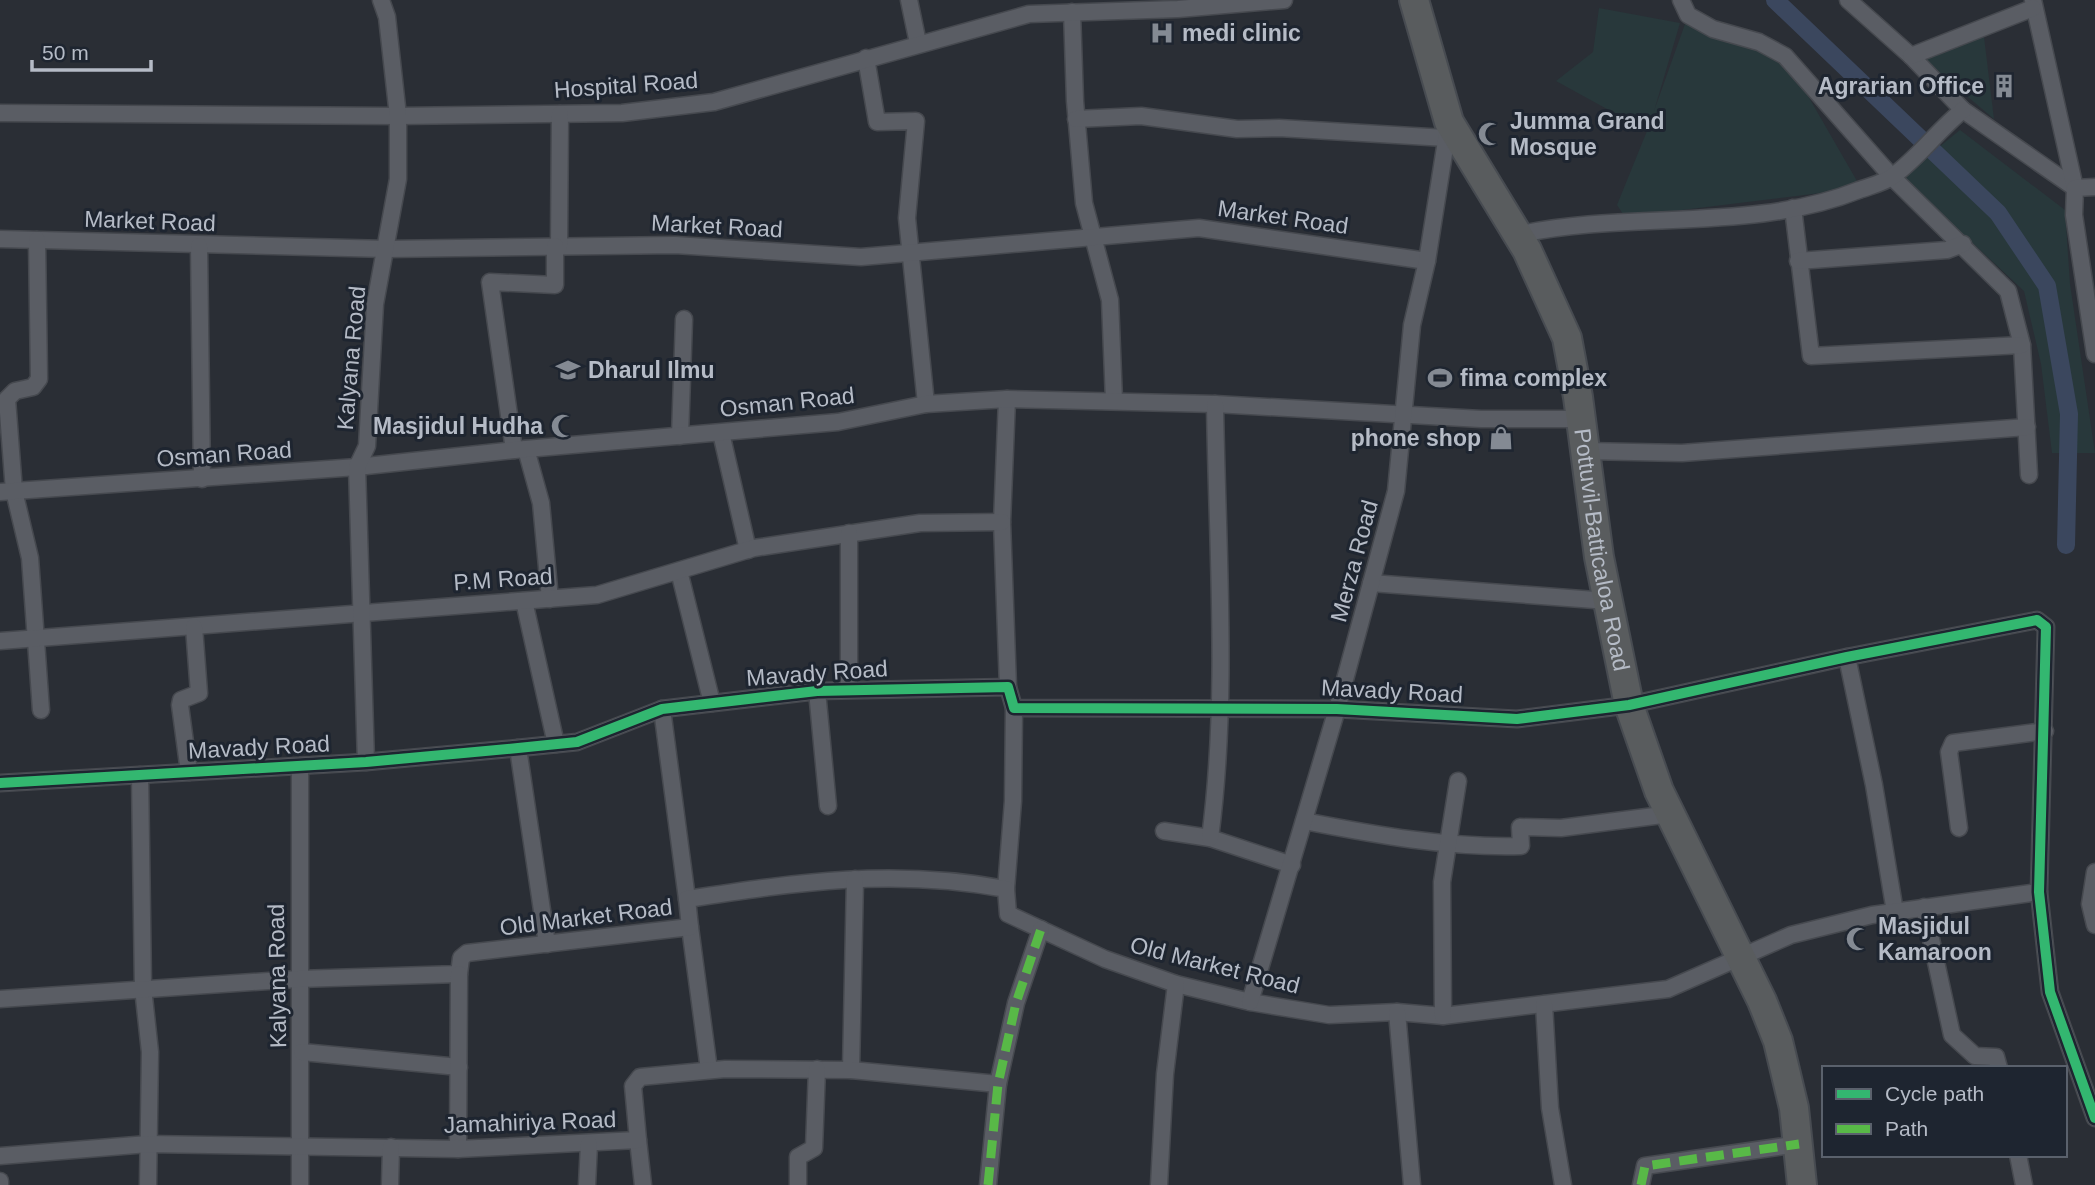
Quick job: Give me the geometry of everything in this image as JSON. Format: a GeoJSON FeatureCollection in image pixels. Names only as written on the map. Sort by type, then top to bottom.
{"type":"FeatureCollection","features":[{"type":"Feature","properties":{"kind":"highway","name":"Pottuvil-Batticaloa Road"},"geometry":{"type":"LineString","coordinates":[[1413,0],[1447,130],[1517,235],[1548,292],[1567,338],[1608,601],[1629,705],[1659,792],[1741,958],[1778,1041],[1794,1108],[1802,1185]]}},
{"type":"Feature","properties":{"kind":"street","name":"Kalyana Road"},"geometry":{"type":"LineString","coordinates":[[366,762],[357,467],[367,446],[375,304],[398,179],[398,117],[387,17],[381,0]]}},
{"type":"Feature","properties":{"kind":"street"},"geometry":{"type":"LineString","coordinates":[[909,0],[918,43]]}},
{"type":"Feature","properties":{"kind":"street","name":"Hospital Road"},"geometry":{"type":"LineString","coordinates":[[0,113],[398,117],[622,113],[714,102],[1029,14],[1083,8],[1178,9],[1284,0]]}},
{"type":"Feature","properties":{"kind":"street"},"geometry":{"type":"LineString","coordinates":[[1681,0],[1688,15],[1713,29],[1759,42],[1785,56],[2008,291],[2022,345],[2029,475]]}},
{"type":"Feature","properties":{"kind":"street"},"geometry":{"type":"LineString","coordinates":[[1848,0],[1911,56],[1958,114],[2075,188],[2095,187]]}},
{"type":"Feature","properties":{"kind":"street"},"geometry":{"type":"LineString","coordinates":[[1911,56],[2033,4],[2075,188],[2074,215],[2095,354]]}},
{"type":"Feature","properties":{"kind":"street"},"geometry":{"type":"LineString","coordinates":[[1083,8],[1076,119],[1084,203],[1110,300],[1114,401]]}},
{"type":"Feature","properties":{"kind":"street"},"geometry":{"type":"LineString","coordinates":[[866,58],[877,122],[916,121],[907,218],[913,253],[926,404]]}},
{"type":"Feature","properties":{"kind":"street"},"geometry":{"type":"LineString","coordinates":[[550,599],[541,503],[520,449],[490,282],[555,285],[561,114]]}},
{"type":"Feature","properties":{"kind":"street"},"geometry":{"type":"LineString","coordinates":[[1517,235],[1556,226],[1672,220],[1793,208],[1841,198],[1895,174],[1958,114]]}},
{"type":"Feature","properties":{"kind":"street"},"geometry":{"type":"LineString","coordinates":[[1076,119],[1141,116],[1237,129],[1447,130]]}},
{"type":"Feature","properties":{"kind":"street","name":"Merza Road"},"geometry":{"type":"LineString","coordinates":[[1250,1002],[1337,709],[1396,491],[1406,414],[1412,325],[1427,261],[1447,130]]}},
{"type":"Feature","properties":{"kind":"street"},"geometry":{"type":"LineString","coordinates":[[1793,208],[1811,356],[2022,345]]}},
{"type":"Feature","properties":{"kind":"street","name":"Market Road"},"geometry":{"type":"LineString","coordinates":[[0,239],[387,249],[675,245],[861,257],[1199,228],[1427,261]]}},
{"type":"Feature","properties":{"kind":"street"},"geometry":{"type":"LineString","coordinates":[[37,240],[39,379],[33,387],[15,391],[8,398],[7,491],[30,558],[40,710]]}},
{"type":"Feature","properties":{"kind":"street"},"geometry":{"type":"LineString","coordinates":[[1798,261],[1947,250],[1963,244]]}},
{"type":"Feature","properties":{"kind":"street"},"geometry":{"type":"LineString","coordinates":[[199,246],[202,479]]}},
{"type":"Feature","properties":{"kind":"street"},"geometry":{"type":"LineString","coordinates":[[680,436],[684,319]]}},
{"type":"Feature","properties":{"kind":"street"},"geometry":{"type":"LineString","coordinates":[[1006,889],[1013,802],[1014,708],[1009,687],[1002,522],[1007,399]]}},
{"type":"Feature","properties":{"kind":"street","name":"Osman Road"},"geometry":{"type":"LineString","coordinates":[[7,491],[357,467],[520,449],[838,422],[926,404],[1007,399],[1215,404],[1482,419],[1581,419]]}},
{"type":"Feature","properties":{"kind":"street"},"geometry":{"type":"LineString","coordinates":[[1210,838],[1218,774],[1219,708],[1215,404]]}},
{"type":"Feature","properties":{"kind":"street"},"geometry":{"type":"LineString","coordinates":[[1585,450],[1682,453],[2027,427]]}},
{"type":"Feature","properties":{"kind":"street"},"geometry":{"type":"LineString","coordinates":[[720,433],[748,550]]}},
{"type":"Feature","properties":{"kind":"street","name":"P.M Road"},"geometry":{"type":"LineString","coordinates":[[0,641],[194,627],[360,611],[597,595],[748,550],[920,523],[1002,522]]}},
{"type":"Feature","properties":{"kind":"street"},"geometry":{"type":"LineString","coordinates":[[849,533],[849,689]]}},
{"type":"Feature","properties":{"kind":"street"},"geometry":{"type":"LineString","coordinates":[[679,571],[712,703]]}},
{"type":"Feature","properties":{"kind":"street"},"geometry":{"type":"LineString","coordinates":[[1371,583],[1608,601]]}},
{"type":"Feature","properties":{"kind":"street"},"geometry":{"type":"LineString","coordinates":[[524,601],[556,744]]}},
{"type":"Feature","properties":{"kind":"street","name":"Mavady Road"},"geometry":{"type":"LineString","coordinates":[[1014,708],[1337,709],[1517,719],[1629,705],[1847,657],[2037,620],[2043,622],[2046,627],[2045,731]]}},
{"type":"Feature","properties":{"kind":"street"},"geometry":{"type":"LineString","coordinates":[[189,772],[180,705],[181,700],[199,693],[194,627]]}},
{"type":"Feature","properties":{"kind":"street"},"geometry":{"type":"LineString","coordinates":[[1847,657],[1874,785],[1895,912]]}},
{"type":"Feature","properties":{"kind":"street","name":"Mavady Road"},"geometry":{"type":"LineString","coordinates":[[0,783],[366,762],[518,748],[577,742],[662,709],[817,691],[1009,687]]}},
{"type":"Feature","properties":{"kind":"street"},"geometry":{"type":"LineString","coordinates":[[817,691],[828,806]]}},
{"type":"Feature","properties":{"kind":"street"},"geometry":{"type":"LineString","coordinates":[[662,709],[687,899]]}},
{"type":"Feature","properties":{"kind":"street"},"geometry":{"type":"LineString","coordinates":[[1959,828],[1949,752],[1953,743],[2045,731],[2039,892],[2050,992],[2095,1118]]}},
{"type":"Feature","properties":{"kind":"street"},"geometry":{"type":"LineString","coordinates":[[518,748],[547,944]]}},
{"type":"Feature","properties":{"kind":"street","name":"Kalyana Road"},"geometry":{"type":"LineString","coordinates":[[300,766],[300,1185]]}},
{"type":"Feature","properties":{"kind":"street"},"geometry":{"type":"LineString","coordinates":[[140,775],[142,988],[150,1052],[148,1185]]}},
{"type":"Feature","properties":{"kind":"street"},"geometry":{"type":"LineString","coordinates":[[1443,1016],[1441,918],[1448,844],[1458,781]]}},
{"type":"Feature","properties":{"kind":"street"},"geometry":{"type":"LineString","coordinates":[[1304,821],[1448,844],[1521,846],[1520,827],[1561,828],[1671,814]]}},
{"type":"Feature","properties":{"kind":"street"},"geometry":{"type":"LineString","coordinates":[[1164,831],[1210,838],[1292,865]]}},
{"type":"Feature","properties":{"kind":"street"},"geometry":{"type":"LineString","coordinates":[[2095,872],[2090,904],[2095,925]]}},
{"type":"Feature","properties":{"kind":"street"},"geometry":{"type":"LineString","coordinates":[[851,1070],[855,879]]}},
{"type":"Feature","properties":{"kind":"street","name":"Old Market Road"},"geometry":{"type":"LineString","coordinates":[[460,974],[461,958],[467,953],[690,927],[687,899],[809,881],[953,879],[1006,889],[1008,914],[1105,959],[1176,984],[1250,1002],[1329,1016],[1397,1012],[1443,1016],[1668,989],[1791,935],[1895,912],[2039,892]]}},
{"type":"Feature","properties":{"kind":"street"},"geometry":{"type":"LineString","coordinates":[[1924,907],[1952,1035],[1975,1056],[1996,1057],[1998,1066]]}},
{"type":"Feature","properties":{"kind":"street"},"geometry":{"type":"LineString","coordinates":[[690,927],[709,1070]]}},
{"type":"Feature","properties":{"kind":"street"},"geometry":{"type":"LineString","coordinates":[[988,1185],[998,1084],[1016,1003],[1041,929]]}},
{"type":"Feature","properties":{"kind":"street"},"geometry":{"type":"LineString","coordinates":[[0,999],[298,979],[460,974],[458,1149]]}},
{"type":"Feature","properties":{"kind":"street"},"geometry":{"type":"LineString","coordinates":[[1159,1185],[1165,1074],[1176,984]]}},
{"type":"Feature","properties":{"kind":"street"},"geometry":{"type":"LineString","coordinates":[[1544,1004],[1550,1108],[1563,1185]]}},
{"type":"Feature","properties":{"kind":"street"},"geometry":{"type":"LineString","coordinates":[[1397,1012],[1412,1185]]}},
{"type":"Feature","properties":{"kind":"street"},"geometry":{"type":"LineString","coordinates":[[302,1052],[459,1067]]}},
{"type":"Feature","properties":{"kind":"street"},"geometry":{"type":"LineString","coordinates":[[798,1185],[799,1157],[814,1148],[817,1069]]}},
{"type":"Feature","properties":{"kind":"street","name":"Jamahiriya Road"},"geometry":{"type":"LineString","coordinates":[[0,1156],[148,1143],[458,1149],[638,1140],[633,1086],[636,1080],[640,1077],[709,1070],[851,1070],[998,1084]]}},
{"type":"Feature","properties":{"kind":"street"},"geometry":{"type":"LineString","coordinates":[[638,1140],[643,1185]]}},
{"type":"Feature","properties":{"kind":"street"},"geometry":{"type":"LineString","coordinates":[[587,1185],[589,1144]]}},
{"type":"Feature","properties":{"kind":"street"},"geometry":{"type":"LineString","coordinates":[[1641,1185],[1645,1166],[1799,1144]]}},
{"type":"Feature","properties":{"kind":"street"},"geometry":{"type":"LineString","coordinates":[[390,1185],[391,1147]]}},
{"type":"Feature","properties":{"kind":"street"},"geometry":{"type":"LineString","coordinates":[[2018,1157],[2024,1185]]}},
{"type":"Feature","properties":{"kind":"shaded area"},"geometry":{"type":"Polygon","coordinates":[[[1599,8],[1680,23],[1654,111],[1685,24],[1785,56],[1861,188],[1625,217],[1617,205],[1647,131],[1556,81],[1593,52],[1599,8]]]}},
{"type":"Feature","properties":{"kind":"shaded area"},"geometry":{"type":"Polygon","coordinates":[[[1984,37],[1994,119],[1922,58],[1984,37]]]}},
{"type":"Feature","properties":{"kind":"shaded area"},"geometry":{"type":"Polygon","coordinates":[[[1960,130],[2065,210],[2070,284],[2095,453],[2052,453],[2041,364],[2024,291],[1902,177],[1960,130]]]}},
{"type":"Feature","properties":{"kind":"waterway"},"geometry":{"type":"LineString","coordinates":[[1775,0],[1998,213],[2047,286],[2069,414],[2066,545]]}},
{"type":"Feature","properties":{"kind":"marked path"},"geometry":{"type":"LineString","coordinates":[[988,1185],[998,1084],[1016,1003],[1041,929]]}},
{"type":"Feature","properties":{"kind":"marked path"},"geometry":{"type":"LineString","coordinates":[[1641,1185],[1645,1166],[1799,1144]]}},
{"type":"Feature","properties":{"kind":"cycle path"},"geometry":{"type":"LineString","coordinates":[[0,783],[366,762],[577,742],[662,709],[817,691],[1008,687],[1014,708],[1337,709],[1517,719],[1629,705],[1847,657],[2037,620],[2046,627],[2039,892],[2050,992],[2095,1118]]}},
{"type":"Feature","properties":{"kind":"place","name":"medi clinic"},"geometry":{"type":"Point","coordinates":[1162,33]}},
{"type":"Feature","properties":{"kind":"place","name":"Agrarian Office"},"geometry":{"type":"Point","coordinates":[2004,86]}},
{"type":"Feature","properties":{"kind":"place","name":"Jumma Grand Mosque"},"geometry":{"type":"Point","coordinates":[1490,134]}},
{"type":"Feature","properties":{"kind":"place","name":"Dharul Ilmu"},"geometry":{"type":"Point","coordinates":[568,370]}},
{"type":"Feature","properties":{"kind":"place","name":"fima complex"},"geometry":{"type":"Point","coordinates":[1440,378]}},
{"type":"Feature","properties":{"kind":"place","name":"Masjidul Hudha"},"geometry":{"type":"Point","coordinates":[563,426]}},
{"type":"Feature","properties":{"kind":"place","name":"phone shop"},"geometry":{"type":"Point","coordinates":[1501,438]}},
{"type":"Feature","properties":{"kind":"place","name":"Masjidul Kamaroon"},"geometry":{"type":"Point","coordinates":[1858,939]}}]}
